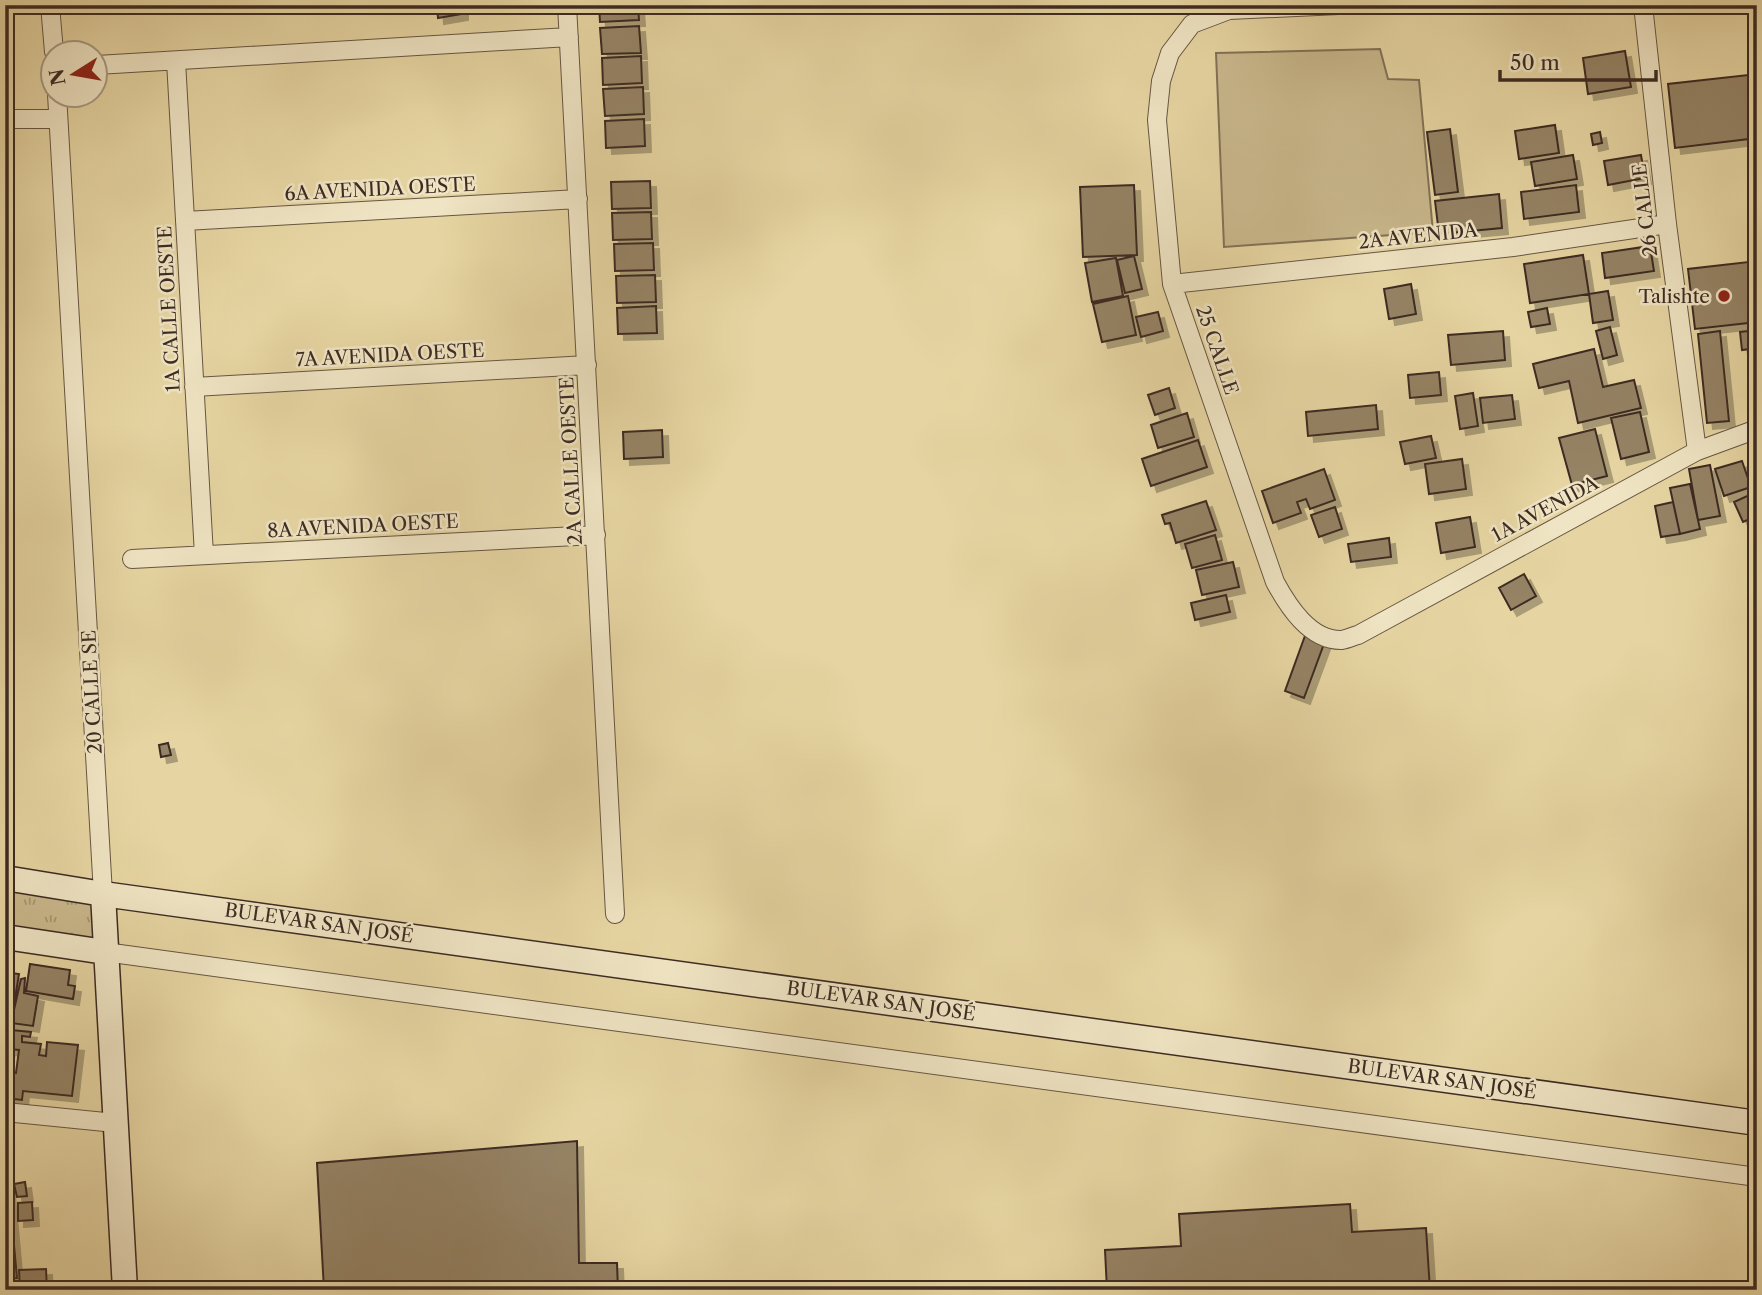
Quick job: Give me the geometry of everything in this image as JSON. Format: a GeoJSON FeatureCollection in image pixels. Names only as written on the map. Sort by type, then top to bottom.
{"type":"FeatureCollection","features":[{"type":"Feature","properties":{"kind":"street"},"geometry":{"type":"LineString","coordinates":[[50,5],[53,38]]}},
{"type":"Feature","properties":{"kind":"street","name":"2A CALLE OESTE"},"geometry":{"type":"LineString","coordinates":[[568,5],[615,914]]}},
{"type":"Feature","properties":{"kind":"street","name":"25 CALLE"},"geometry":{"type":"LineString","coordinates":[[1339,5],[1229,10],[1192,24],[1170,53],[1161,81],[1157,120],[1172,284],[1275,582],[1288,605],[1301,620],[1323,636],[1342,640],[1359,635]]}},
{"type":"Feature","properties":{"kind":"street","name":"26 CALLE"},"geometry":{"type":"LineString","coordinates":[[1643,5],[1667,224],[1697,451]]}},
{"type":"Feature","properties":{"kind":"street"},"geometry":{"type":"LineString","coordinates":[[108,64],[569,37]]}},
{"type":"Feature","properties":{"kind":"street","name":"1A CALLE OESTE"},"geometry":{"type":"LineString","coordinates":[[176,61],[204,555]]}},
{"type":"Feature","properties":{"kind":"street","name":"20 CALLE SE"},"geometry":{"type":"LineString","coordinates":[[58,108],[125,1290]]}},
{"type":"Feature","properties":{"kind":"street"},"geometry":{"type":"LineString","coordinates":[[5,119],[58,120]]}},
{"type":"Feature","properties":{"kind":"street","name":"6A AVENIDA OESTE"},"geometry":{"type":"LineString","coordinates":[[185,220],[578,199]]}},
{"type":"Feature","properties":{"kind":"street","name":"2A AVENIDA"},"geometry":{"type":"LineString","coordinates":[[1172,284],[1513,247],[1667,224]]}},
{"type":"Feature","properties":{"kind":"street","name":"7A AVENIDA OESTE"},"geometry":{"type":"LineString","coordinates":[[194,387],[587,365]]}},
{"type":"Feature","properties":{"kind":"street","name":"1A AVENIDA"},"geometry":{"type":"LineString","coordinates":[[1359,635],[1697,451],[1757,429]]}},
{"type":"Feature","properties":{"kind":"street","name":"8A AVENIDA OESTE"},"geometry":{"type":"LineString","coordinates":[[132,559],[596,536]]}},
{"type":"Feature","properties":{"kind":"street","name":"BULEVAR SAN JOSÉ"},"geometry":{"type":"LineString","coordinates":[[5,878],[103,894],[1757,1123]]}},
{"type":"Feature","properties":{"kind":"street"},"geometry":{"type":"LineString","coordinates":[[5,937],[1757,1177]]}},
{"type":"Feature","properties":{"kind":"street"},"geometry":{"type":"LineString","coordinates":[[5,1112],[115,1123]]}},
{"type":"Feature","properties":{"kind":"green space"},"geometry":{"type":"Polygon","coordinates":[[[1380,49],[1388,79],[1419,80],[1433,232],[1224,247],[1216,53],[1380,49]]]}},
{"type":"Feature","properties":{"kind":"green space"},"geometry":{"type":"Polygon","coordinates":[[[5,875],[101,895],[103,951],[5,929],[5,875]]]}},
{"type":"Feature","properties":{"kind":"building"},"geometry":{"type":"Polygon","coordinates":[[[437,5],[462,5],[462,14],[438,18],[437,5]]]}},
{"type":"Feature","properties":{"kind":"building"},"geometry":{"type":"Polygon","coordinates":[[[599,5],[638,5],[639,20],[600,22],[599,5]]]}},
{"type":"Feature","properties":{"kind":"building"},"geometry":{"type":"Polygon","coordinates":[[[639,26],[641,53],[602,54],[600,28],[639,26]]]}},
{"type":"Feature","properties":{"kind":"building"},"geometry":{"type":"Polygon","coordinates":[[[1625,51],[1631,87],[1588,94],[1583,58],[1625,51]]]}},
{"type":"Feature","properties":{"kind":"building"},"geometry":{"type":"Polygon","coordinates":[[[641,56],[642,83],[603,85],[602,58],[641,56]]]}},
{"type":"Feature","properties":{"kind":"building"},"geometry":{"type":"Polygon","coordinates":[[[1757,74],[1757,138],[1675,148],[1668,84],[1757,74]]]}},
{"type":"Feature","properties":{"kind":"building"},"geometry":{"type":"Polygon","coordinates":[[[643,87],[644,114],[605,116],[603,89],[643,87]]]}},
{"type":"Feature","properties":{"kind":"building"},"geometry":{"type":"Polygon","coordinates":[[[644,119],[645,146],[606,148],[605,121],[644,119]]]}},
{"type":"Feature","properties":{"kind":"building"},"geometry":{"type":"Polygon","coordinates":[[[1555,125],[1559,153],[1519,159],[1515,131],[1555,125]]]}},
{"type":"Feature","properties":{"kind":"building"},"geometry":{"type":"Polygon","coordinates":[[[1450,129],[1458,192],[1435,195],[1427,132],[1450,129]]]}},
{"type":"Feature","properties":{"kind":"building"},"geometry":{"type":"Polygon","coordinates":[[[1600,132],[1602,143],[1593,145],[1591,134],[1600,132]]]}},
{"type":"Feature","properties":{"kind":"building"},"geometry":{"type":"Polygon","coordinates":[[[1573,155],[1577,179],[1535,186],[1531,162],[1573,155]]]}},
{"type":"Feature","properties":{"kind":"building"},"geometry":{"type":"Polygon","coordinates":[[[1641,155],[1645,178],[1608,185],[1604,161],[1641,155]]]}},
{"type":"Feature","properties":{"kind":"building"},"geometry":{"type":"Polygon","coordinates":[[[650,181],[651,208],[612,209],[611,182],[650,181]]]}},
{"type":"Feature","properties":{"kind":"building"},"geometry":{"type":"Polygon","coordinates":[[[1134,185],[1137,255],[1083,257],[1080,187],[1134,185]]]}},
{"type":"Feature","properties":{"kind":"building"},"geometry":{"type":"Polygon","coordinates":[[[1576,185],[1579,212],[1524,219],[1521,192],[1576,185]]]}},
{"type":"Feature","properties":{"kind":"building"},"geometry":{"type":"Polygon","coordinates":[[[1499,194],[1502,228],[1439,234],[1435,201],[1499,194]]]}},
{"type":"Feature","properties":{"kind":"building"},"geometry":{"type":"Polygon","coordinates":[[[651,212],[652,239],[613,240],[612,213],[651,212]]]}},
{"type":"Feature","properties":{"kind":"building"},"geometry":{"type":"Polygon","coordinates":[[[653,243],[654,270],[615,271],[614,244],[653,243]]]}},
{"type":"Feature","properties":{"kind":"building"},"geometry":{"type":"Polygon","coordinates":[[[1650,246],[1654,271],[1605,278],[1602,253],[1650,246]]]}},
{"type":"Feature","properties":{"kind":"building"},"geometry":{"type":"Polygon","coordinates":[[[1583,255],[1589,294],[1530,303],[1524,264],[1583,255]]]}},
{"type":"Feature","properties":{"kind":"building"},"geometry":{"type":"Polygon","coordinates":[[[1134,256],[1142,289],[1125,293],[1117,260],[1134,256]]]}},
{"type":"Feature","properties":{"kind":"building"},"geometry":{"type":"Polygon","coordinates":[[[1116,258],[1123,296],[1092,302],[1085,263],[1116,258]]]}},
{"type":"Feature","properties":{"kind":"building","name":"Talishte"},"geometry":{"type":"Polygon","coordinates":[[[1757,261],[1757,322],[1695,329],[1688,269],[1757,261]]]}},
{"type":"Feature","properties":{"kind":"building"},"geometry":{"type":"Polygon","coordinates":[[[655,275],[656,302],[617,303],[616,276],[655,275]]]}},
{"type":"Feature","properties":{"kind":"building"},"geometry":{"type":"Polygon","coordinates":[[[1411,284],[1416,314],[1389,319],[1384,289],[1411,284]]]}},
{"type":"Feature","properties":{"kind":"building"},"geometry":{"type":"Polygon","coordinates":[[[1608,291],[1613,320],[1593,323],[1589,294],[1608,291]]]}},
{"type":"Feature","properties":{"kind":"building"},"geometry":{"type":"Polygon","coordinates":[[[1128,296],[1136,335],[1102,342],[1093,304],[1128,296]]]}},
{"type":"Feature","properties":{"kind":"building"},"geometry":{"type":"Polygon","coordinates":[[[656,306],[657,333],[618,334],[617,308],[656,306]]]}},
{"type":"Feature","properties":{"kind":"building"},"geometry":{"type":"Polygon","coordinates":[[[1547,308],[1550,324],[1531,327],[1528,312],[1547,308]]]}},
{"type":"Feature","properties":{"kind":"building"},"geometry":{"type":"Polygon","coordinates":[[[1158,312],[1163,331],[1141,337],[1136,317],[1158,312]]]}},
{"type":"Feature","properties":{"kind":"building"},"geometry":{"type":"Polygon","coordinates":[[[1610,327],[1617,355],[1603,359],[1596,331],[1610,327]]]}},
{"type":"Feature","properties":{"kind":"building"},"geometry":{"type":"Polygon","coordinates":[[[1757,330],[1757,348],[1742,350],[1740,332],[1757,330]]]}},
{"type":"Feature","properties":{"kind":"building"},"geometry":{"type":"Polygon","coordinates":[[[1503,331],[1505,360],[1451,365],[1448,335],[1503,331]]]}},
{"type":"Feature","properties":{"kind":"building"},"geometry":{"type":"Polygon","coordinates":[[[1720,331],[1729,421],[1707,423],[1698,334],[1720,331]]]}},
{"type":"Feature","properties":{"kind":"building"},"geometry":{"type":"Polygon","coordinates":[[[1594,349],[1603,387],[1634,380],[1641,408],[1578,423],[1569,381],[1539,388],[1533,364],[1594,349]]]}},
{"type":"Feature","properties":{"kind":"building"},"geometry":{"type":"Polygon","coordinates":[[[1439,372],[1441,395],[1410,398],[1408,375],[1439,372]]]}},
{"type":"Feature","properties":{"kind":"building"},"geometry":{"type":"Polygon","coordinates":[[[1169,388],[1175,408],[1155,415],[1148,395],[1169,388]]]}},
{"type":"Feature","properties":{"kind":"building"},"geometry":{"type":"Polygon","coordinates":[[[1473,393],[1478,426],[1460,429],[1455,396],[1473,393]]]}},
{"type":"Feature","properties":{"kind":"building"},"geometry":{"type":"Polygon","coordinates":[[[1512,395],[1515,419],[1483,423],[1480,398],[1512,395]]]}},
{"type":"Feature","properties":{"kind":"building"},"geometry":{"type":"Polygon","coordinates":[[[1376,405],[1378,429],[1308,436],[1306,412],[1376,405]]]}},
{"type":"Feature","properties":{"kind":"building"},"geometry":{"type":"Polygon","coordinates":[[[1640,412],[1649,452],[1621,459],[1611,418],[1640,412]]]}},
{"type":"Feature","properties":{"kind":"building"},"geometry":{"type":"Polygon","coordinates":[[[1187,413],[1194,437],[1158,448],[1151,425],[1187,413]]]}},
{"type":"Feature","properties":{"kind":"building"},"geometry":{"type":"Polygon","coordinates":[[[1595,429],[1607,476],[1572,485],[1559,438],[1595,429]]]}},
{"type":"Feature","properties":{"kind":"building"},"geometry":{"type":"Polygon","coordinates":[[[662,430],[663,457],[624,459],[623,432],[662,430]]]}},
{"type":"Feature","properties":{"kind":"building"},"geometry":{"type":"Polygon","coordinates":[[[1431,436],[1436,458],[1405,464],[1400,442],[1431,436]]]}},
{"type":"Feature","properties":{"kind":"building"},"geometry":{"type":"Polygon","coordinates":[[[1198,440],[1207,467],[1151,486],[1142,459],[1198,440]]]}},
{"type":"Feature","properties":{"kind":"building"},"geometry":{"type":"Polygon","coordinates":[[[1462,459],[1466,489],[1429,494],[1425,464],[1462,459]]]}},
{"type":"Feature","properties":{"kind":"building"},"geometry":{"type":"Polygon","coordinates":[[[1742,461],[1751,487],[1724,496],[1715,469],[1742,461]]]}},
{"type":"Feature","properties":{"kind":"building"},"geometry":{"type":"Polygon","coordinates":[[[1710,465],[1720,516],[1698,520],[1689,469],[1710,465]]]}},
{"type":"Feature","properties":{"kind":"building"},"geometry":{"type":"Polygon","coordinates":[[[1324,469],[1335,500],[1310,509],[1306,499],[1297,502],[1301,513],[1273,523],[1262,491],[1324,469]]]}},
{"type":"Feature","properties":{"kind":"building"},"geometry":{"type":"Polygon","coordinates":[[[1690,484],[1700,529],[1680,534],[1670,488],[1690,484]]]}},
{"type":"Feature","properties":{"kind":"building"},"geometry":{"type":"Polygon","coordinates":[[[1756,492],[1757,516],[1743,522],[1734,502],[1756,492]]]}},
{"type":"Feature","properties":{"kind":"building"},"geometry":{"type":"Polygon","coordinates":[[[1206,501],[1216,530],[1176,543],[1170,523],[1165,524],[1162,515],[1206,501]]]}},
{"type":"Feature","properties":{"kind":"building"},"geometry":{"type":"Polygon","coordinates":[[[1673,502],[1680,534],[1661,537],[1655,506],[1673,502]]]}},
{"type":"Feature","properties":{"kind":"building"},"geometry":{"type":"Polygon","coordinates":[[[1335,507],[1342,529],[1319,537],[1311,515],[1335,507]]]}},
{"type":"Feature","properties":{"kind":"building"},"geometry":{"type":"Polygon","coordinates":[[[1470,517],[1475,547],[1441,553],[1436,523],[1470,517]]]}},
{"type":"Feature","properties":{"kind":"building"},"geometry":{"type":"Polygon","coordinates":[[[1215,535],[1222,560],[1192,568],[1185,544],[1215,535]]]}},
{"type":"Feature","properties":{"kind":"building"},"geometry":{"type":"Polygon","coordinates":[[[1389,538],[1391,557],[1351,562],[1348,544],[1389,538]]]}},
{"type":"Feature","properties":{"kind":"building"},"geometry":{"type":"Polygon","coordinates":[[[1233,562],[1239,587],[1202,595],[1196,570],[1233,562]]]}},
{"type":"Feature","properties":{"kind":"building"},"geometry":{"type":"Polygon","coordinates":[[[1524,574],[1536,596],[1511,610],[1499,588],[1524,574]]]}},
{"type":"Feature","properties":{"kind":"building"},"geometry":{"type":"Polygon","coordinates":[[[1226,595],[1230,612],[1195,620],[1191,603],[1226,595]]]}},
{"type":"Feature","properties":{"kind":"building"},"geometry":{"type":"Polygon","coordinates":[[[1306,633],[1325,641],[1304,698],[1285,691],[1306,633]]]}},
{"type":"Feature","properties":{"kind":"building"},"geometry":{"type":"Polygon","coordinates":[[[168,743],[171,755],[161,757],[159,745],[168,743]]]}},
{"type":"Feature","properties":{"kind":"building"},"geometry":{"type":"Polygon","coordinates":[[[30,964],[70,970],[68,985],[75,986],[73,999],[26,991],[30,964]]]}},
{"type":"Feature","properties":{"kind":"building"},"geometry":{"type":"Polygon","coordinates":[[[5,972],[19,974],[11,1023],[5,1022],[5,972]]]}},
{"type":"Feature","properties":{"kind":"building"},"geometry":{"type":"Polygon","coordinates":[[[25,978],[24,993],[38,996],[33,1026],[11,1023],[21,979],[25,978]]]}},
{"type":"Feature","properties":{"kind":"building"},"geometry":{"type":"Polygon","coordinates":[[[11,1030],[31,1032],[30,1037],[22,1036],[22,1042],[41,1044],[39,1055],[46,1056],[47,1042],[78,1045],[72,1096],[23,1091],[22,1100],[5,1098],[6,1072],[16,1073],[19,1050],[9,1049],[11,1030]]]}},
{"type":"Feature","properties":{"kind":"building"},"geometry":{"type":"Polygon","coordinates":[[[5,1043],[10,1044],[5,1064],[5,1043]]]}},
{"type":"Feature","properties":{"kind":"building"},"geometry":{"type":"Polygon","coordinates":[[[577,1141],[579,1263],[617,1263],[618,1290],[324,1290],[317,1163],[577,1141]]]}},
{"type":"Feature","properties":{"kind":"building"},"geometry":{"type":"Polygon","coordinates":[[[5,1178],[8,1178],[17,1278],[5,1279],[5,1178]]]}},
{"type":"Feature","properties":{"kind":"building"},"geometry":{"type":"Polygon","coordinates":[[[25,1182],[27,1196],[17,1197],[14,1184],[25,1182]]]}},
{"type":"Feature","properties":{"kind":"building"},"geometry":{"type":"Polygon","coordinates":[[[32,1202],[33,1220],[18,1221],[18,1203],[32,1202]]]}},
{"type":"Feature","properties":{"kind":"building"},"geometry":{"type":"Polygon","coordinates":[[[1350,1204],[1352,1232],[1426,1228],[1430,1290],[1107,1290],[1105,1250],[1181,1246],[1179,1214],[1350,1204]]]}},
{"type":"Feature","properties":{"kind":"building"},"geometry":{"type":"Polygon","coordinates":[[[46,1269],[47,1290],[20,1290],[19,1270],[46,1269]]]}},
{"type":"Feature","properties":{"kind":"place","name":"Talishte"},"geometry":{"type":"Point","coordinates":[1724,296]}}]}
